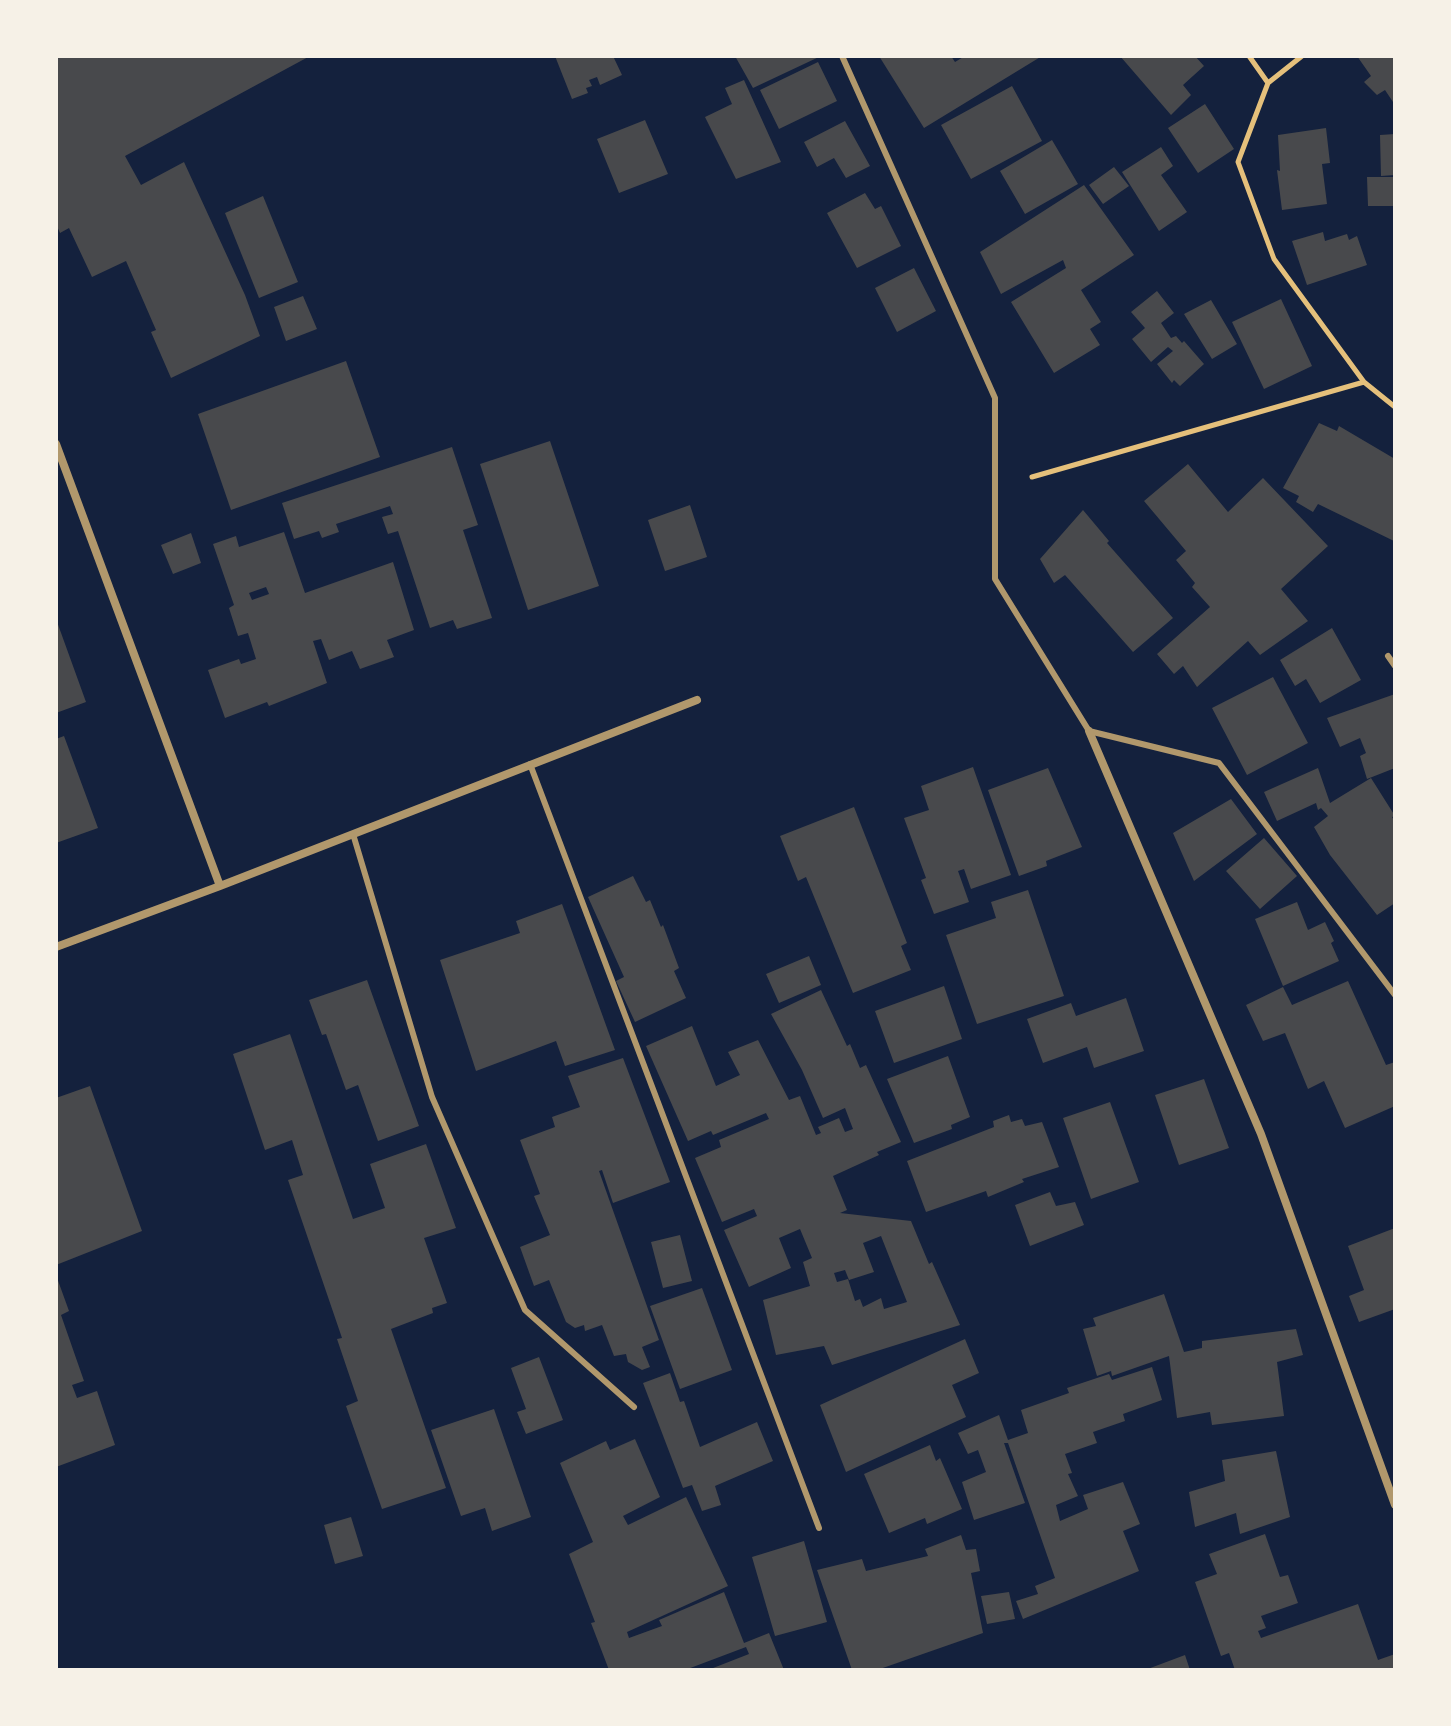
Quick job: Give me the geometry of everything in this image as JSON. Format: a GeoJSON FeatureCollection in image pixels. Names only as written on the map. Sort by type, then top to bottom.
{"type":"FeatureCollection","features":[{"type":"Feature","properties":{"kind":"street"},"geometry":{"type":"LineString","coordinates":[[56,444],[220,886]]}},
{"type":"Feature","properties":{"kind":"street"},"geometry":{"type":"LineString","coordinates":[[56,947],[697,700]]}},
{"type":"Feature","properties":{"kind":"street"},"geometry":{"type":"LineString","coordinates":[[1089,731],[1261,1134],[1393,1490],[1395,1505]]}},
{"type":"Feature","properties":{"kind":"lane"},"geometry":{"type":"LineString","coordinates":[[842,56],[995,398],[995,579],[1089,731],[1219,763],[1395,995]]}},
{"type":"Feature","properties":{"kind":"lane"},"geometry":{"type":"LineString","coordinates":[[1388,656],[1395,666]]}},
{"type":"Feature","properties":{"kind":"lane"},"geometry":{"type":"LineString","coordinates":[[529,764],[819,1528]]}},
{"type":"Feature","properties":{"kind":"lane"},"geometry":{"type":"LineString","coordinates":[[353,834],[432,1097],[525,1310],[634,1407]]}},
{"type":"Feature","properties":{"kind":"path"},"geometry":{"type":"LineString","coordinates":[[1249,56],[1268,83]]}},
{"type":"Feature","properties":{"kind":"path"},"geometry":{"type":"LineString","coordinates":[[1302,56],[1268,83],[1238,162],[1274,259],[1364,382],[1395,407]]}},
{"type":"Feature","properties":{"kind":"path"},"geometry":{"type":"LineString","coordinates":[[1053,471],[1364,382]]}},
{"type":"Feature","properties":{"kind":"building"},"geometry":{"type":"Polygon","coordinates":[[[56,56],[310,56],[125,156],[141,185],[184,162],[245,295],[260,336],[171,378],[151,332],[156,330],[126,261],[92,277],[69,228],[60,233],[56,224],[56,56]]]}},
{"type":"Feature","properties":{"kind":"building"},"geometry":{"type":"Polygon","coordinates":[[[555,56],[613,56],[622,75],[600,85],[597,77],[589,80],[592,86],[586,88],[588,93],[572,99],[555,56]]]}},
{"type":"Feature","properties":{"kind":"building"},"geometry":{"type":"Polygon","coordinates":[[[735,56],[821,56],[753,88],[735,56]]]}},
{"type":"Feature","properties":{"kind":"building"},"geometry":{"type":"Polygon","coordinates":[[[879,56],[951,56],[955,62],[965,56],[1042,56],[924,128],[879,56]]]}},
{"type":"Feature","properties":{"kind":"building"},"geometry":{"type":"Polygon","coordinates":[[[1120,56],[1195,56],[1204,66],[1183,85],[1191,95],[1171,115],[1120,56]]]}},
{"type":"Feature","properties":{"kind":"building"},"geometry":{"type":"Polygon","coordinates":[[[1357,56],[1395,56],[1395,105],[1385,90],[1377,95],[1364,82],[1371,76],[1357,56]]]}},
{"type":"Feature","properties":{"kind":"building"},"geometry":{"type":"Polygon","coordinates":[[[818,62],[837,101],[779,129],[760,90],[818,62]]]}},
{"type":"Feature","properties":{"kind":"building"},"geometry":{"type":"Polygon","coordinates":[[[744,80],[781,162],[736,179],[705,117],[732,104],[725,88],[744,80]]]}},
{"type":"Feature","properties":{"kind":"building"},"geometry":{"type":"Polygon","coordinates":[[[1012,86],[1042,141],[971,179],[941,125],[1012,86]]]}},
{"type":"Feature","properties":{"kind":"building"},"geometry":{"type":"Polygon","coordinates":[[[1205,104],[1234,149],[1198,173],[1168,128],[1205,104]]]}},
{"type":"Feature","properties":{"kind":"building"},"geometry":{"type":"Polygon","coordinates":[[[645,120],[668,174],[619,193],[597,139],[645,120]]]}},
{"type":"Feature","properties":{"kind":"building"},"geometry":{"type":"Polygon","coordinates":[[[845,121],[870,166],[846,178],[834,158],[817,167],[804,142],[845,121]]]}},
{"type":"Feature","properties":{"kind":"building"},"geometry":{"type":"Polygon","coordinates":[[[1326,128],[1330,163],[1322,164],[1327,204],[1282,210],[1277,170],[1280,171],[1278,135],[1326,128]]]}},
{"type":"Feature","properties":{"kind":"building"},"geometry":{"type":"Polygon","coordinates":[[[1395,134],[1395,175],[1381,176],[1380,135],[1395,134]]]}},
{"type":"Feature","properties":{"kind":"building"},"geometry":{"type":"Polygon","coordinates":[[[1052,140],[1078,184],[1025,214],[1000,171],[1052,140]]]}},
{"type":"Feature","properties":{"kind":"building"},"geometry":{"type":"Polygon","coordinates":[[[1161,147],[1173,166],[1161,175],[1187,212],[1159,231],[1122,172],[1161,147]]]}},
{"type":"Feature","properties":{"kind":"building"},"geometry":{"type":"Polygon","coordinates":[[[1114,167],[1129,186],[1103,204],[1089,185],[1114,167]]]}},
{"type":"Feature","properties":{"kind":"building"},"geometry":{"type":"Polygon","coordinates":[[[1367,177],[1395,177],[1395,206],[1368,206],[1367,177]]]}},
{"type":"Feature","properties":{"kind":"building"},"geometry":{"type":"Polygon","coordinates":[[[1084,185],[1134,255],[1081,290],[1101,322],[1090,329],[1100,345],[1054,373],[1011,302],[1066,268],[1063,260],[1001,294],[980,252],[1084,185]]]}},
{"type":"Feature","properties":{"kind":"building"},"geometry":{"type":"Polygon","coordinates":[[[865,193],[875,209],[881,206],[901,246],[857,268],[827,213],[865,193]]]}},
{"type":"Feature","properties":{"kind":"building"},"geometry":{"type":"Polygon","coordinates":[[[263,196],[298,282],[259,298],[225,213],[263,196]]]}},
{"type":"Feature","properties":{"kind":"building"},"geometry":{"type":"Polygon","coordinates":[[[1323,232],[1325,241],[1347,234],[1349,240],[1357,236],[1367,265],[1307,285],[1292,241],[1323,232]]]}},
{"type":"Feature","properties":{"kind":"building"},"geometry":{"type":"Polygon","coordinates":[[[914,268],[936,311],[897,332],[875,288],[914,268]]]}},
{"type":"Feature","properties":{"kind":"building"},"geometry":{"type":"Polygon","coordinates":[[[1157,291],[1174,313],[1161,323],[1171,338],[1176,336],[1182,343],[1184,341],[1204,364],[1180,386],[1174,380],[1172,383],[1157,364],[1173,351],[1168,347],[1151,362],[1132,339],[1145,328],[1131,312],[1157,291]]]}},
{"type":"Feature","properties":{"kind":"building"},"geometry":{"type":"Polygon","coordinates":[[[303,296],[317,329],[286,341],[274,307],[303,296]]]}},
{"type":"Feature","properties":{"kind":"building"},"geometry":{"type":"Polygon","coordinates":[[[1281,299],[1312,366],[1264,389],[1232,322],[1281,299]]]}},
{"type":"Feature","properties":{"kind":"building"},"geometry":{"type":"Polygon","coordinates":[[[1211,300],[1237,344],[1212,359],[1184,314],[1211,300]]]}},
{"type":"Feature","properties":{"kind":"building"},"geometry":{"type":"Polygon","coordinates":[[[346,361],[380,457],[231,510],[198,414],[346,361]]]}},
{"type":"Feature","properties":{"kind":"building"},"geometry":{"type":"Polygon","coordinates":[[[1319,423],[1337,431],[1339,426],[1395,459],[1394,541],[1318,504],[1313,512],[1296,502],[1299,496],[1283,488],[1319,423]]]}},
{"type":"Feature","properties":{"kind":"building"},"geometry":{"type":"Polygon","coordinates":[[[550,441],[599,586],[528,610],[480,464],[550,441]]]}},
{"type":"Feature","properties":{"kind":"building"},"geometry":{"type":"Polygon","coordinates":[[[452,447],[478,525],[463,530],[492,618],[457,629],[453,620],[430,628],[398,531],[388,534],[382,517],[393,514],[390,506],[336,524],[339,532],[322,538],[319,531],[294,539],[282,503],[452,447]]]}},
{"type":"Feature","properties":{"kind":"building"},"geometry":{"type":"Polygon","coordinates":[[[1188,464],[1228,512],[1263,478],[1328,546],[1281,589],[1308,621],[1260,655],[1248,641],[1197,687],[1183,666],[1174,674],[1157,654],[1210,607],[1192,587],[1195,583],[1176,560],[1186,551],[1144,501],[1188,464]]]}},
{"type":"Feature","properties":{"kind":"building"},"geometry":{"type":"Polygon","coordinates":[[[690,505],[707,557],[665,571],[648,520],[690,505]]]}},
{"type":"Feature","properties":{"kind":"building"},"geometry":{"type":"Polygon","coordinates":[[[1083,510],[1109,541],[1107,543],[1173,618],[1133,652],[1065,575],[1054,583],[1040,559],[1083,510]]]}},
{"type":"Feature","properties":{"kind":"building"},"geometry":{"type":"Polygon","coordinates":[[[284,532],[305,593],[393,562],[414,630],[387,640],[394,657],[360,669],[352,651],[329,660],[321,639],[313,641],[327,683],[269,706],[267,702],[225,718],[208,670],[239,659],[241,664],[256,659],[248,633],[238,636],[229,608],[234,605],[213,544],[236,536],[239,547],[284,532]],[[266,587],[249,593],[252,600],[269,594],[266,587]]]}},
{"type":"Feature","properties":{"kind":"building"},"geometry":{"type":"Polygon","coordinates":[[[191,533],[201,563],[173,574],[161,545],[191,533]]]}},
{"type":"Feature","properties":{"kind":"building"},"geometry":{"type":"Polygon","coordinates":[[[56,619],[86,702],[56,713],[56,619]]]}},
{"type":"Feature","properties":{"kind":"building"},"geometry":{"type":"Polygon","coordinates":[[[1332,628],[1361,680],[1320,703],[1306,679],[1295,686],[1280,660],[1332,628]]]}},
{"type":"Feature","properties":{"kind":"building"},"geometry":{"type":"Polygon","coordinates":[[[1273,677],[1308,743],[1247,775],[1212,708],[1273,677]]]}},
{"type":"Feature","properties":{"kind":"building"},"geometry":{"type":"Polygon","coordinates":[[[1395,694],[1395,768],[1367,779],[1360,756],[1366,753],[1360,738],[1340,747],[1327,718],[1395,694]]]}},
{"type":"Feature","properties":{"kind":"building"},"geometry":{"type":"Polygon","coordinates":[[[64,736],[98,828],[56,843],[56,739],[64,736]]]}},
{"type":"Feature","properties":{"kind":"building"},"geometry":{"type":"Polygon","coordinates":[[[973,767],[1011,875],[971,889],[964,869],[958,871],[969,902],[934,914],[921,880],[926,878],[904,818],[929,810],[921,786],[973,767]]]}},
{"type":"Feature","properties":{"kind":"building"},"geometry":{"type":"Polygon","coordinates":[[[1048,768],[1082,847],[1046,861],[1047,866],[1019,876],[988,790],[1048,768]]]}},
{"type":"Feature","properties":{"kind":"building"},"geometry":{"type":"Polygon","coordinates":[[[1318,768],[1330,803],[1371,778],[1395,816],[1392,817],[1395,822],[1395,903],[1377,915],[1330,855],[1314,827],[1328,816],[1321,808],[1318,810],[1316,803],[1277,821],[1264,792],[1318,768]]]}},
{"type":"Feature","properties":{"kind":"building"},"geometry":{"type":"Polygon","coordinates":[[[1231,799],[1257,834],[1194,881],[1173,833],[1231,799]]]}},
{"type":"Feature","properties":{"kind":"building"},"geometry":{"type":"Polygon","coordinates":[[[854,807],[907,943],[901,946],[911,970],[853,993],[806,877],[798,881],[780,836],[854,807]]]}},
{"type":"Feature","properties":{"kind":"building"},"geometry":{"type":"Polygon","coordinates":[[[1264,838],[1297,876],[1260,909],[1226,871],[1264,838]]]}},
{"type":"Feature","properties":{"kind":"building"},"geometry":{"type":"Polygon","coordinates":[[[633,876],[646,902],[650,900],[661,927],[663,925],[679,968],[674,971],[686,998],[635,1022],[616,981],[624,977],[588,897],[633,876]]]}},
{"type":"Feature","properties":{"kind":"building"},"geometry":{"type":"Polygon","coordinates":[[[1028,890],[1064,996],[977,1024],[946,935],[996,918],[991,902],[1028,890]]]}},
{"type":"Feature","properties":{"kind":"building"},"geometry":{"type":"Polygon","coordinates":[[[1297,902],[1308,930],[1325,922],[1339,961],[1283,986],[1255,919],[1297,902]]]}},
{"type":"Feature","properties":{"kind":"building"},"geometry":{"type":"Polygon","coordinates":[[[562,904],[615,1050],[565,1066],[556,1041],[476,1071],[440,960],[520,933],[516,921],[562,904]]]}},
{"type":"Feature","properties":{"kind":"building"},"geometry":{"type":"Polygon","coordinates":[[[809,956],[821,985],[779,1003],[766,974],[809,956]]]}},
{"type":"Feature","properties":{"kind":"building"},"geometry":{"type":"Polygon","coordinates":[[[367,980],[419,1126],[378,1141],[358,1085],[346,1090],[326,1034],[322,1035],[309,1000],[367,980]]]}},
{"type":"Feature","properties":{"kind":"building"},"geometry":{"type":"Polygon","coordinates":[[[1348,981],[1386,1065],[1395,1062],[1395,1106],[1345,1128],[1324,1081],[1308,1089],[1285,1033],[1263,1041],[1246,1005],[1283,987],[1292,1005],[1348,981]]]}},
{"type":"Feature","properties":{"kind":"building"},"geometry":{"type":"Polygon","coordinates":[[[944,986],[962,1039],[894,1063],[875,1011],[944,986]]]}},
{"type":"Feature","properties":{"kind":"building"},"geometry":{"type":"Polygon","coordinates":[[[821,990],[860,1068],[866,1065],[901,1142],[833,1176],[847,1210],[840,1213],[911,1221],[960,1325],[832,1365],[824,1346],[776,1355],[763,1300],[810,1286],[803,1262],[812,1258],[800,1229],[779,1238],[791,1268],[749,1287],[724,1230],[757,1216],[754,1209],[722,1222],[695,1158],[721,1147],[719,1140],[769,1119],[766,1113],[713,1135],[711,1131],[688,1141],[646,1046],[692,1026],[716,1086],[740,1075],[728,1052],[758,1040],[789,1100],[800,1096],[816,1135],[821,1133],[818,1127],[839,1118],[845,1132],[853,1129],[845,1108],[823,1118],[802,1070],[771,1014],[821,990]],[[881,1236],[863,1243],[874,1272],[849,1280],[845,1270],[834,1273],[837,1282],[848,1279],[855,1301],[860,1299],[863,1307],[881,1298],[884,1309],[907,1302],[881,1236]]]}},
{"type":"Feature","properties":{"kind":"building"},"geometry":{"type":"Polygon","coordinates":[[[1126,998],[1144,1051],[1094,1068],[1087,1047],[1043,1063],[1027,1019],[1071,1003],[1076,1016],[1126,998]]]}},
{"type":"Feature","properties":{"kind":"building"},"geometry":{"type":"Polygon","coordinates":[[[290,1034],[353,1219],[385,1208],[370,1164],[426,1144],[456,1228],[424,1238],[447,1303],[432,1308],[433,1313],[391,1329],[446,1488],[382,1509],[346,1406],[358,1401],[337,1339],[342,1338],[288,1180],[303,1175],[292,1140],[265,1150],[233,1054],[290,1034]]]}},
{"type":"Feature","properties":{"kind":"building"},"geometry":{"type":"Polygon","coordinates":[[[948,1056],[970,1117],[951,1125],[952,1129],[914,1143],[887,1079],[948,1056]]]}},
{"type":"Feature","properties":{"kind":"building"},"geometry":{"type":"Polygon","coordinates":[[[623,1058],[670,1182],[613,1203],[602,1170],[599,1171],[659,1340],[642,1347],[650,1367],[642,1370],[628,1362],[626,1354],[614,1356],[602,1325],[585,1331],[584,1325],[575,1328],[566,1322],[549,1280],[534,1286],[520,1247],[550,1235],[534,1196],[540,1194],[520,1140],[555,1127],[552,1117],[580,1107],[568,1076],[623,1058]]]}},
{"type":"Feature","properties":{"kind":"building"},"geometry":{"type":"Polygon","coordinates":[[[1204,1079],[1229,1148],[1179,1165],[1155,1095],[1204,1079]]]}},
{"type":"Feature","properties":{"kind":"building"},"geometry":{"type":"Polygon","coordinates":[[[90,1086],[142,1231],[56,1265],[56,1098],[90,1086]]]}},
{"type":"Feature","properties":{"kind":"building"},"geometry":{"type":"Polygon","coordinates":[[[1110,1102],[1139,1182],[1091,1199],[1063,1118],[1110,1102]]]}},
{"type":"Feature","properties":{"kind":"building"},"geometry":{"type":"Polygon","coordinates":[[[1009,1115],[1011,1122],[1022,1119],[1025,1126],[1042,1122],[1059,1167],[1022,1179],[1024,1182],[988,1197],[986,1191],[926,1212],[907,1161],[994,1127],[993,1121],[1009,1115]]]}},
{"type":"Feature","properties":{"kind":"building"},"geometry":{"type":"Polygon","coordinates":[[[1050,1192],[1056,1206],[1075,1202],[1084,1225],[1030,1246],[1015,1205],[1050,1192]]]}},
{"type":"Feature","properties":{"kind":"building"},"geometry":{"type":"Polygon","coordinates":[[[1395,1228],[1395,1309],[1359,1322],[1349,1296],[1364,1290],[1348,1246],[1395,1228]]]}},
{"type":"Feature","properties":{"kind":"building"},"geometry":{"type":"Polygon","coordinates":[[[680,1235],[692,1281],[663,1288],[651,1242],[680,1235]]]}},
{"type":"Feature","properties":{"kind":"building"},"geometry":{"type":"Polygon","coordinates":[[[56,1275],[69,1311],[61,1315],[84,1381],[72,1385],[77,1398],[97,1391],[115,1445],[56,1467],[56,1275]]]}},
{"type":"Feature","properties":{"kind":"building"},"geometry":{"type":"Polygon","coordinates":[[[702,1288],[732,1370],[680,1389],[650,1306],[702,1288]]]}},
{"type":"Feature","properties":{"kind":"building"},"geometry":{"type":"Polygon","coordinates":[[[1164,1294],[1184,1352],[1202,1348],[1202,1341],[1296,1329],[1303,1355],[1277,1362],[1284,1416],[1212,1425],[1210,1412],[1177,1418],[1169,1356],[1112,1376],[1111,1371],[1097,1376],[1083,1329],[1096,1326],[1093,1318],[1164,1294]]]}},
{"type":"Feature","properties":{"kind":"building"},"geometry":{"type":"Polygon","coordinates":[[[965,1339],[979,1373],[952,1385],[966,1417],[846,1472],[820,1405],[965,1339]]]}},
{"type":"Feature","properties":{"kind":"building"},"geometry":{"type":"Polygon","coordinates":[[[539,1357],[563,1420],[526,1434],[517,1412],[526,1409],[511,1368],[539,1357]]]}},
{"type":"Feature","properties":{"kind":"building"},"geometry":{"type":"Polygon","coordinates":[[[1152,1367],[1162,1400],[1123,1414],[1125,1421],[1093,1432],[1097,1443],[1065,1454],[1072,1473],[1068,1474],[1078,1496],[1056,1505],[1060,1521],[1088,1509],[1083,1495],[1123,1482],[1140,1524],[1123,1531],[1139,1571],[1023,1619],[1016,1601],[1038,1594],[1035,1586],[1055,1578],[1008,1443],[1004,1443],[1025,1503],[974,1520],[962,1482],[986,1472],[978,1450],[968,1454],[958,1433],[999,1415],[1008,1440],[1028,1433],[1021,1410],[1069,1393],[1067,1388],[1109,1374],[1112,1380],[1152,1367]]]}},
{"type":"Feature","properties":{"kind":"building"},"geometry":{"type":"Polygon","coordinates":[[[670,1373],[680,1402],[684,1401],[700,1447],[757,1422],[773,1461],[715,1486],[721,1505],[702,1511],[692,1485],[683,1488],[643,1383],[670,1373]]]}},
{"type":"Feature","properties":{"kind":"building"},"geometry":{"type":"Polygon","coordinates":[[[494,1409],[531,1517],[492,1531],[485,1508],[461,1516],[431,1430],[494,1409]]]}},
{"type":"Feature","properties":{"kind":"building"},"geometry":{"type":"Polygon","coordinates":[[[635,1439],[660,1497],[623,1516],[628,1525],[686,1497],[728,1586],[627,1632],[629,1638],[662,1626],[659,1620],[724,1592],[744,1643],[769,1633],[784,1670],[708,1670],[749,1654],[746,1647],[685,1670],[609,1670],[591,1623],[595,1622],[569,1554],[593,1542],[560,1463],[606,1441],[610,1450],[635,1439]]]}},
{"type":"Feature","properties":{"kind":"building"},"geometry":{"type":"Polygon","coordinates":[[[930,1445],[936,1461],[940,1458],[962,1509],[927,1524],[925,1518],[889,1533],[864,1474],[930,1445]]]}},
{"type":"Feature","properties":{"kind":"building"},"geometry":{"type":"Polygon","coordinates":[[[1276,1451],[1290,1517],[1240,1534],[1236,1513],[1195,1527],[1189,1492],[1225,1481],[1222,1460],[1276,1451]]]}},
{"type":"Feature","properties":{"kind":"building"},"geometry":{"type":"Polygon","coordinates":[[[351,1517],[363,1556],[335,1564],[324,1525],[351,1517]]]}},
{"type":"Feature","properties":{"kind":"building"},"geometry":{"type":"Polygon","coordinates":[[[1265,1534],[1280,1577],[1288,1575],[1298,1603],[1261,1616],[1266,1628],[1258,1631],[1261,1638],[1358,1604],[1378,1660],[1395,1654],[1395,1670],[1235,1670],[1229,1653],[1221,1656],[1195,1582],[1217,1574],[1209,1554],[1265,1534]]]}},
{"type":"Feature","properties":{"kind":"building"},"geometry":{"type":"Polygon","coordinates":[[[961,1535],[966,1550],[976,1549],[980,1571],[971,1573],[983,1633],[877,1670],[852,1670],[817,1570],[862,1559],[866,1571],[928,1556],[925,1549],[961,1535]]]}},
{"type":"Feature","properties":{"kind":"building"},"geometry":{"type":"Polygon","coordinates":[[[804,1541],[827,1622],[775,1636],[752,1557],[804,1541]]]}},
{"type":"Feature","properties":{"kind":"building"},"geometry":{"type":"Polygon","coordinates":[[[1009,1592],[1015,1619],[987,1624],[981,1596],[1009,1592]]]}},
{"type":"Feature","properties":{"kind":"building"},"geometry":{"type":"Polygon","coordinates":[[[1185,1655],[1190,1670],[1145,1670],[1185,1655]]]}}]}
